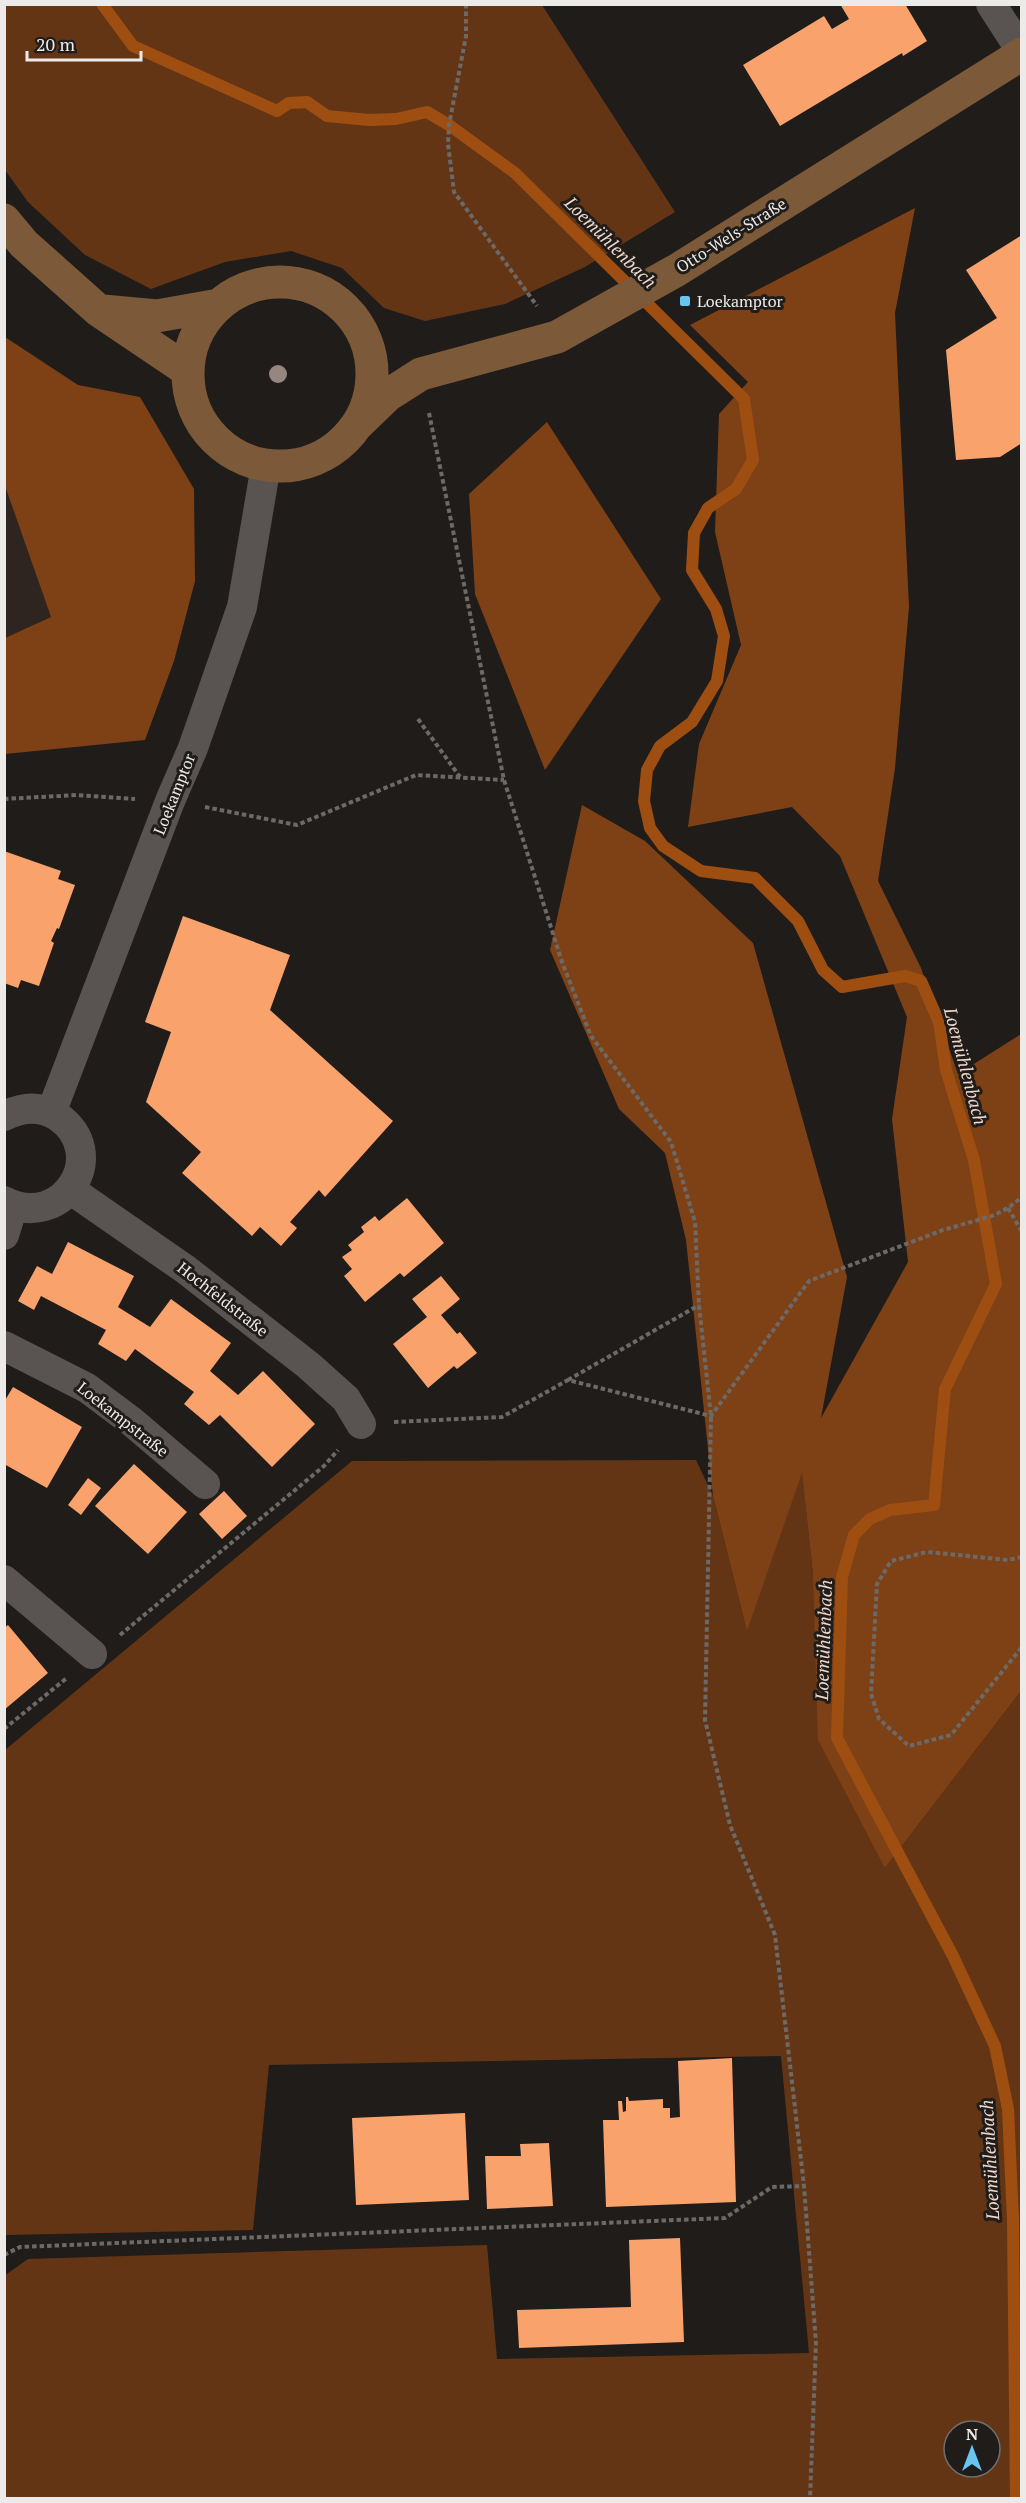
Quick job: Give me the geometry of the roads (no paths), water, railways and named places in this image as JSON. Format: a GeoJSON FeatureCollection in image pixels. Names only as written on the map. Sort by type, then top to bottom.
{"type":"FeatureCollection","features":[{"type":"Feature","properties":{"kind":"main road","name":"Otto-Wels-Straße"},"geometry":{"type":"LineString","coordinates":[[357,425],[388,395],[421,374],[557,337],[597,315],[677,270],[1021,53]]}},
{"type":"Feature","properties":{"kind":"main road"},"geometry":{"type":"LineString","coordinates":[[4,220],[24,244],[98,310],[187,370]]}},
{"type":"Feature","properties":{"kind":"main road"},"geometry":{"type":"LineString","coordinates":[[282,282],[305,285],[326,294],[344,308],[359,326],[368,347],[372,368],[371,391],[366,409],[357,425],[340,445],[317,458],[292,466],[266,465],[244,459],[224,448],[208,433],[196,414],[189,392],[187,370],[196,335],[219,305],[238,292],[260,284],[282,282]]}},
{"type":"Feature","properties":{"kind":"main road"},"geometry":{"type":"LineString","coordinates":[[98,310],[157,316],[219,305]]}},
{"type":"Feature","properties":{"kind":"main road"},"geometry":{"type":"LineString","coordinates":[[368,347],[421,374]]}},
{"type":"Feature","properties":{"kind":"street"},"geometry":{"type":"LineString","coordinates":[[991,4],[1021,53]]}},
{"type":"Feature","properties":{"kind":"street","name":"Loekamptor"},"geometry":{"type":"LineString","coordinates":[[51,1113],[170,801],[193,748],[242,608],[266,465]]}},
{"type":"Feature","properties":{"kind":"street"},"geometry":{"type":"LineString","coordinates":[[4,1116],[26,1108],[51,1113],[66,1123],[77,1138],[81,1155],[79,1174],[71,1190],[55,1203],[34,1209],[9,1204],[4,1235]]}},
{"type":"Feature","properties":{"kind":"street","name":"Hochfeldstraße"},"geometry":{"type":"LineString","coordinates":[[71,1190],[185,1269],[308,1365],[346,1399],[361,1424]]}},
{"type":"Feature","properties":{"kind":"street","name":"Loekampstraße"},"geometry":{"type":"LineString","coordinates":[[4,1346],[87,1388],[205,1484]]}},
{"type":"Feature","properties":{"kind":"street"},"geometry":{"type":"LineString","coordinates":[[4,1580],[92,1654]]}},
{"type":"Feature","properties":{"kind":"waterway","name":"Loemühlenbach"},"geometry":{"type":"LineString","coordinates":[[102,4],[133,46],[277,111],[289,103],[307,102],[327,116],[369,120],[396,119],[427,112],[449,125],[515,173],[744,399],[753,460],[736,489],[708,508],[694,533],[692,570],[716,609],[724,636],[717,681],[692,722],[660,746],[647,770],[644,801],[650,828],[663,846],[701,871],[755,878],[798,921],[823,970],[842,987],[905,976],[921,981],[939,1022],[946,1070],[974,1160],[996,1284],[945,1389],[934,1505],[890,1510],[870,1519],[854,1535],[842,1577],[837,1738],[953,1956],[995,2046],[1008,2109],[1013,2220],[1016,2498]]}},
{"type":"Feature","properties":{"kind":"place","name":"Loekamptor"},"geometry":{"type":"Point","coordinates":[685,301]}}]}
